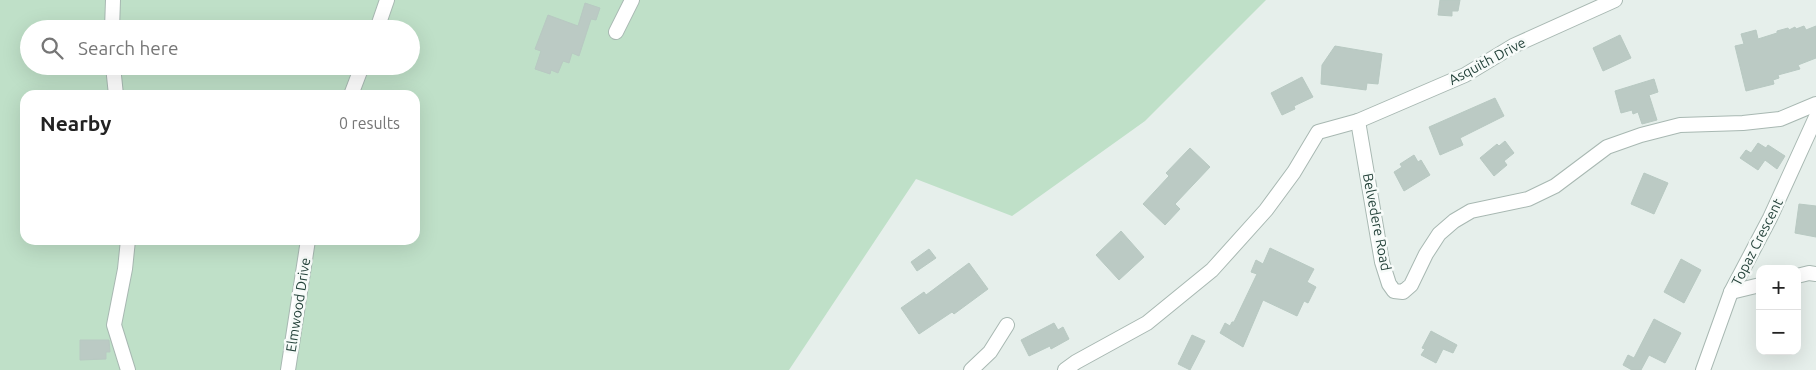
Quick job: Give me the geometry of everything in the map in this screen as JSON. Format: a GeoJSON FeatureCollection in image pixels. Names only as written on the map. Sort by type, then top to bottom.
{"type":"FeatureCollection","features":[{"type":"Feature","properties":{"kind":"street"},"geometry":{"type":"LineString","coordinates":[[112,20],[113,0]]}},
{"type":"Feature","properties":{"kind":"street"},"geometry":{"type":"LineString","coordinates":[[380,20],[387,0]]}},
{"type":"Feature","properties":{"kind":"street"},"geometry":{"type":"LineString","coordinates":[[616,32],[632,0]]}},
{"type":"Feature","properties":{"kind":"street","name":"Asquith Drive"},"geometry":{"type":"LineString","coordinates":[[1358,121],[1465,75],[1514,46],[1615,0]]}},
{"type":"Feature","properties":{"kind":"street"},"geometry":{"type":"LineString","coordinates":[[114,75],[115,90]]}},
{"type":"Feature","properties":{"kind":"street"},"geometry":{"type":"LineString","coordinates":[[353,90],[359,75]]}},
{"type":"Feature","properties":{"kind":"street","name":"Belvedere Road"},"geometry":{"type":"LineString","coordinates":[[1358,121],[1382,262],[1389,284],[1394,290],[1403,292],[1411,285],[1426,254],[1439,234],[1454,221],[1471,211],[1528,199],[1555,186],[1607,147],[1641,134],[1680,125],[1743,123],[1780,119],[1816,104]]}},
{"type":"Feature","properties":{"kind":"street","name":"Topaz Crescent"},"geometry":{"type":"LineString","coordinates":[[1703,370],[1731,292],[1770,218],[1816,117]]}},
{"type":"Feature","properties":{"kind":"street"},"geometry":{"type":"LineString","coordinates":[[1064,370],[1147,323],[1212,270],[1266,210],[1294,172],[1318,132],[1358,121]]}},
{"type":"Feature","properties":{"kind":"street"},"geometry":{"type":"LineString","coordinates":[[127,245],[114,326],[128,370]]}},
{"type":"Feature","properties":{"kind":"street","name":"Elmwood Drive"},"geometry":{"type":"LineString","coordinates":[[288,370],[307,245]]}},
{"type":"Feature","properties":{"kind":"street"},"geometry":{"type":"LineString","coordinates":[[1801,275],[1816,274]]}},
{"type":"Feature","properties":{"kind":"street"},"geometry":{"type":"LineString","coordinates":[[1731,292],[1756,286]]}},
{"type":"Feature","properties":{"kind":"street"},"geometry":{"type":"LineString","coordinates":[[971,370],[990,352],[1007,325]]}},
{"type":"Feature","properties":{"kind":"green space"},"geometry":{"type":"Polygon","coordinates":[[[0,0],[1266,0],[1145,121],[1012,216],[916,179],[789,370],[0,370],[0,0]]]}},
{"type":"Feature","properties":{"kind":"building"},"geometry":{"type":"Polygon","coordinates":[[[1440,0],[1460,0],[1458,11],[1452,11],[1452,16],[1438,15],[1440,0]]]}},
{"type":"Feature","properties":{"kind":"building"},"geometry":{"type":"Polygon","coordinates":[[[585,3],[600,8],[596,20],[591,19],[579,56],[572,53],[569,63],[563,61],[558,73],[551,70],[550,74],[535,69],[541,51],[535,49],[548,15],[578,26],[585,3]]]}},
{"type":"Feature","properties":{"kind":"building"},"geometry":{"type":"Polygon","coordinates":[[[1804,26],[1806,30],[1816,26],[1816,58],[1798,65],[1800,69],[1778,75],[1779,78],[1773,80],[1774,84],[1746,91],[1735,46],[1744,44],[1741,34],[1756,30],[1758,39],[1777,33],[1777,31],[1804,26]]]}},
{"type":"Feature","properties":{"kind":"building"},"geometry":{"type":"Polygon","coordinates":[[[1620,35],[1631,58],[1603,71],[1593,48],[1620,35]]]}},
{"type":"Feature","properties":{"kind":"building"},"geometry":{"type":"Polygon","coordinates":[[[1335,46],[1382,54],[1378,84],[1367,83],[1366,90],[1321,84],[1322,65],[1335,46]]]}},
{"type":"Feature","properties":{"kind":"building"},"geometry":{"type":"Polygon","coordinates":[[[1302,77],[1313,97],[1294,106],[1295,109],[1282,115],[1271,93],[1302,77]]]}},
{"type":"Feature","properties":{"kind":"building"},"geometry":{"type":"Polygon","coordinates":[[[1654,79],[1658,92],[1649,95],[1657,120],[1642,124],[1638,112],[1633,114],[1632,110],[1621,113],[1615,91],[1654,79]]]}},
{"type":"Feature","properties":{"kind":"building"},"geometry":{"type":"Polygon","coordinates":[[[1495,98],[1504,116],[1460,138],[1463,145],[1440,155],[1429,127],[1495,98]]]}},
{"type":"Feature","properties":{"kind":"building"},"geometry":{"type":"Polygon","coordinates":[[[1505,141],[1514,153],[1504,161],[1507,165],[1494,176],[1480,158],[1497,144],[1499,146],[1505,141]]]}},
{"type":"Feature","properties":{"kind":"building"},"geometry":{"type":"Polygon","coordinates":[[[1758,143],[1766,148],[1768,145],[1785,156],[1777,169],[1765,160],[1758,170],[1740,158],[1746,150],[1751,153],[1758,143]]]}},
{"type":"Feature","properties":{"kind":"building"},"geometry":{"type":"Polygon","coordinates":[[[1190,148],[1210,167],[1175,204],[1180,209],[1165,225],[1143,204],[1169,176],[1166,173],[1190,148]]]}},
{"type":"Feature","properties":{"kind":"building"},"geometry":{"type":"Polygon","coordinates":[[[1414,155],[1418,162],[1421,160],[1430,175],[1404,191],[1394,172],[1402,167],[1400,164],[1414,155]]]}},
{"type":"Feature","properties":{"kind":"building"},"geometry":{"type":"Polygon","coordinates":[[[1644,173],[1668,183],[1654,214],[1631,204],[1644,173]]]}},
{"type":"Feature","properties":{"kind":"building"},"geometry":{"type":"Polygon","coordinates":[[[1799,204],[1816,206],[1816,237],[1795,233],[1799,204]]]}},
{"type":"Feature","properties":{"kind":"building"},"geometry":{"type":"Polygon","coordinates":[[[1121,231],[1144,257],[1119,280],[1096,255],[1121,231]]]}},
{"type":"Feature","properties":{"kind":"building"},"geometry":{"type":"Polygon","coordinates":[[[1270,248],[1314,269],[1307,282],[1316,287],[1308,303],[1304,301],[1297,316],[1263,300],[1243,347],[1220,333],[1225,323],[1230,326],[1234,322],[1257,274],[1251,272],[1256,260],[1263,264],[1270,248]]]}},
{"type":"Feature","properties":{"kind":"building"},"geometry":{"type":"Polygon","coordinates":[[[929,249],[936,258],[917,271],[911,262],[929,249]]]}},
{"type":"Feature","properties":{"kind":"building"},"geometry":{"type":"Polygon","coordinates":[[[1681,259],[1701,270],[1684,303],[1664,292],[1681,259]]]}},
{"type":"Feature","properties":{"kind":"building"},"geometry":{"type":"Polygon","coordinates":[[[969,263],[988,289],[954,314],[952,312],[919,334],[901,308],[924,292],[926,295],[969,263]]]}},
{"type":"Feature","properties":{"kind":"building"},"geometry":{"type":"Polygon","coordinates":[[[1654,319],[1681,333],[1665,363],[1649,355],[1641,370],[1632,370],[1623,365],[1628,355],[1634,358],[1654,319]]]}},
{"type":"Feature","properties":{"kind":"building"},"geometry":{"type":"Polygon","coordinates":[[[1054,323],[1058,330],[1063,327],[1069,339],[1051,349],[1050,346],[1029,356],[1021,340],[1054,323]]]}},
{"type":"Feature","properties":{"kind":"building"},"geometry":{"type":"Polygon","coordinates":[[[1431,331],[1457,345],[1453,353],[1443,349],[1436,363],[1421,355],[1425,349],[1422,348],[1431,331]]]}},
{"type":"Feature","properties":{"kind":"building"},"geometry":{"type":"Polygon","coordinates":[[[1192,335],[1205,341],[1190,370],[1178,364],[1192,335]]]}},
{"type":"Feature","properties":{"kind":"building"},"geometry":{"type":"Polygon","coordinates":[[[80,340],[109,340],[110,352],[106,352],[106,359],[80,360],[80,340]]]}}]}
